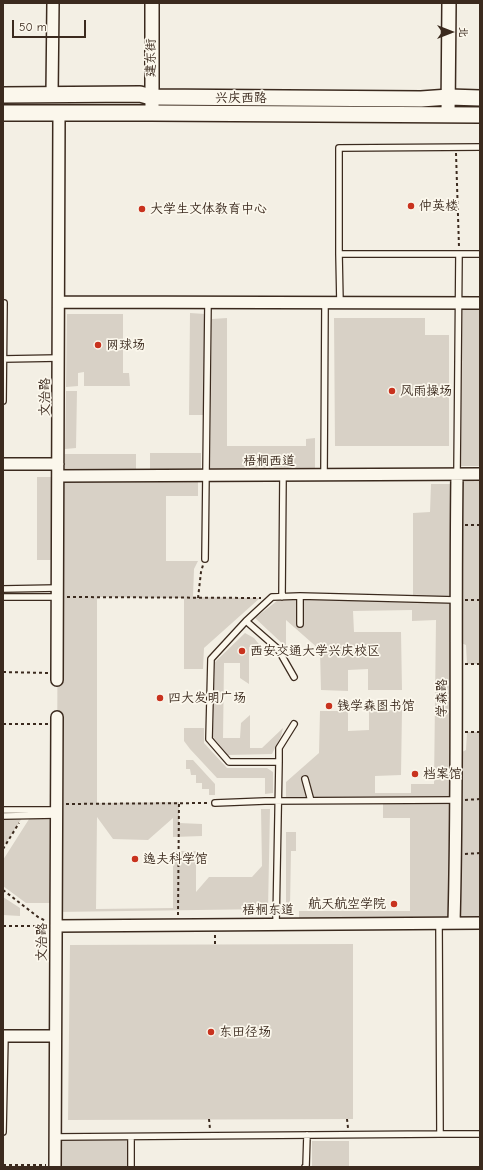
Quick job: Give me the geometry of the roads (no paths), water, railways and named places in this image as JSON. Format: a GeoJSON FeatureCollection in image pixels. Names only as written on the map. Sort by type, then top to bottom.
{"type":"FeatureCollection","features":[{"type":"Feature","properties":{"kind":"main road","name":"兴庆西路"},"geometry":{"type":"LineString","coordinates":[[3,95],[140,94],[151,97],[480,98]]}},
{"type":"Feature","properties":{"kind":"main road","name":"兴庆西路"},"geometry":{"type":"LineString","coordinates":[[3,113],[152,112],[480,115]]}},
{"type":"Feature","properties":{"kind":"street"},"geometry":{"type":"LineString","coordinates":[[52,94],[53,3]]}},
{"type":"Feature","properties":{"kind":"street","name":"建东街"},"geometry":{"type":"LineString","coordinates":[[152,3],[152,112]]}},
{"type":"Feature","properties":{"kind":"street"},"geometry":{"type":"LineString","coordinates":[[448,115],[449,3]]}},
{"type":"Feature","properties":{"kind":"street","name":"文治路"},"geometry":{"type":"LineString","coordinates":[[57,676],[59,113]]}},
{"type":"Feature","properties":{"kind":"street"},"geometry":{"type":"LineString","coordinates":[[59,302],[480,303]]}},
{"type":"Feature","properties":{"kind":"street"},"geometry":{"type":"LineString","coordinates":[[3,464],[58,464]]}},
{"type":"Feature","properties":{"kind":"street","name":"学森路"},"geometry":{"type":"LineString","coordinates":[[454,923],[456,854],[457,474]]}},
{"type":"Feature","properties":{"kind":"street","name":"梧桐西道"},"geometry":{"type":"LineString","coordinates":[[58,476],[480,474]]}},
{"type":"Feature","properties":{"kind":"street","name":"文治路"},"geometry":{"type":"LineString","coordinates":[[55,1167],[57,720]]}},
{"type":"Feature","properties":{"kind":"street","name":"梧桐东道"},"geometry":{"type":"LineString","coordinates":[[56,926],[439,922],[480,923]]}},
{"type":"Feature","properties":{"kind":"street"},"geometry":{"type":"LineString","coordinates":[[4,1036],[55,1036]]}},
{"type":"Feature","properties":{"kind":"lane"},"geometry":{"type":"LineString","coordinates":[[340,303],[339,148],[480,147]]}},
{"type":"Feature","properties":{"kind":"lane"},"geometry":{"type":"LineString","coordinates":[[339,254],[480,254]]}},
{"type":"Feature","properties":{"kind":"lane"},"geometry":{"type":"LineString","coordinates":[[457,474],[459,254]]}},
{"type":"Feature","properties":{"kind":"lane"},"geometry":{"type":"LineString","coordinates":[[3,303],[3,401]]}},
{"type":"Feature","properties":{"kind":"lane"},"geometry":{"type":"LineString","coordinates":[[206,559],[208,303]]}},
{"type":"Feature","properties":{"kind":"lane"},"geometry":{"type":"LineString","coordinates":[[324,475],[325,303]]}},
{"type":"Feature","properties":{"kind":"lane"},"geometry":{"type":"LineString","coordinates":[[4,359],[59,358]]}},
{"type":"Feature","properties":{"kind":"lane"},"geometry":{"type":"LineString","coordinates":[[282,596],[283,475]]}},
{"type":"Feature","properties":{"kind":"lane"},"geometry":{"type":"LineString","coordinates":[[3,589],[58,593]]}},
{"type":"Feature","properties":{"kind":"lane"},"geometry":{"type":"LineString","coordinates":[[3,597],[58,593]]}},
{"type":"Feature","properties":{"kind":"lane"},"geometry":{"type":"LineString","coordinates":[[300,596],[300,624]]}},
{"type":"Feature","properties":{"kind":"lane"},"geometry":{"type":"LineString","coordinates":[[278,762],[229,762],[209,739],[211,659],[246,621],[272,597],[300,596],[456,600]]}},
{"type":"Feature","properties":{"kind":"lane"},"geometry":{"type":"LineString","coordinates":[[246,621],[278,649],[294,677]]}},
{"type":"Feature","properties":{"kind":"lane"},"geometry":{"type":"LineString","coordinates":[[276,924],[278,762],[280,748],[294,724]]}},
{"type":"Feature","properties":{"kind":"lane"},"geometry":{"type":"LineString","coordinates":[[306,779],[311,801]]}},
{"type":"Feature","properties":{"kind":"lane"},"geometry":{"type":"LineString","coordinates":[[215,803],[278,801],[456,800]]}},
{"type":"Feature","properties":{"kind":"lane"},"geometry":{"type":"LineString","coordinates":[[3,810],[57,810]]}},
{"type":"Feature","properties":{"kind":"lane"},"geometry":{"type":"LineString","coordinates":[[3,816],[24,815],[57,810]]}},
{"type":"Feature","properties":{"kind":"lane"},"geometry":{"type":"LineString","coordinates":[[439,922],[440,1134]]}},
{"type":"Feature","properties":{"kind":"lane"},"geometry":{"type":"LineString","coordinates":[[3,1132],[4,1036]]}},
{"type":"Feature","properties":{"kind":"lane"},"geometry":{"type":"LineString","coordinates":[[55,1137],[480,1134]]}},
{"type":"Feature","properties":{"kind":"lane"},"geometry":{"type":"LineString","coordinates":[[305,1167],[307,1135]]}},
{"type":"Feature","properties":{"kind":"lane"},"geometry":{"type":"LineString","coordinates":[[130,1137],[130,1167]]}},
{"type":"Feature","properties":{"kind":"place","name":"仲英楼"},"geometry":{"type":"Point","coordinates":[411,206]}},
{"type":"Feature","properties":{"kind":"place","name":"大学生文体教育中心"},"geometry":{"type":"Point","coordinates":[142,209]}},
{"type":"Feature","properties":{"kind":"place","name":"网球场"},"geometry":{"type":"Point","coordinates":[98,345]}},
{"type":"Feature","properties":{"kind":"place","name":"风雨操场"},"geometry":{"type":"Point","coordinates":[392,391]}},
{"type":"Feature","properties":{"kind":"place","name":"西安交通大学兴庆校区"},"geometry":{"type":"Point","coordinates":[242,651]}},
{"type":"Feature","properties":{"kind":"place","name":"四大发明广场"},"geometry":{"type":"Point","coordinates":[160,698]}},
{"type":"Feature","properties":{"kind":"place","name":"钱学森图书馆"},"geometry":{"type":"Point","coordinates":[329,706]}},
{"type":"Feature","properties":{"kind":"place","name":"档案馆"},"geometry":{"type":"Point","coordinates":[415,774]}},
{"type":"Feature","properties":{"kind":"place","name":"逸夫科学馆"},"geometry":{"type":"Point","coordinates":[135,859]}},
{"type":"Feature","properties":{"kind":"place","name":"航天航空学院"},"geometry":{"type":"Point","coordinates":[394,904]}},
{"type":"Feature","properties":{"kind":"place","name":"东田径场"},"geometry":{"type":"Point","coordinates":[211,1032]}}]}
